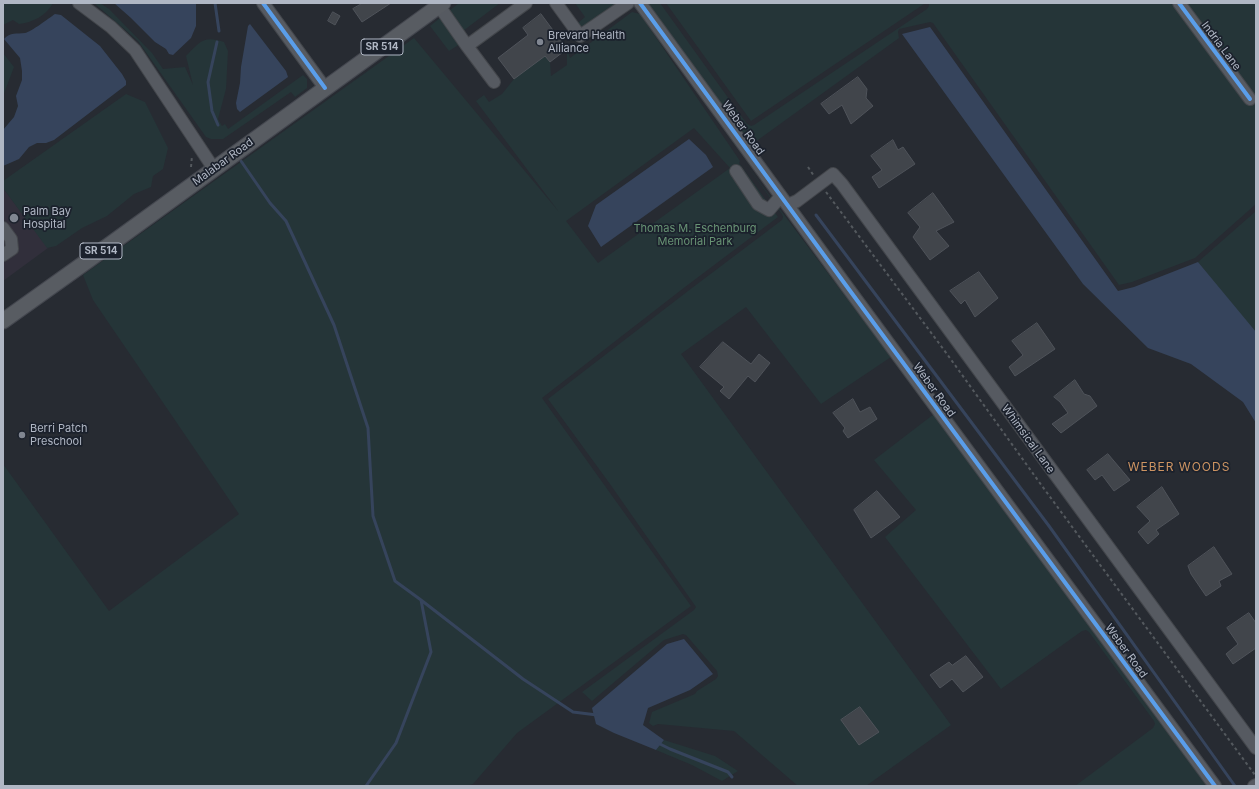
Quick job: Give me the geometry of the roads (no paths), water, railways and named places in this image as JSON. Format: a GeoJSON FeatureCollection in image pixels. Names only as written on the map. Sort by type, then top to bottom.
{"type":"FeatureCollection","features":[{"type":"Feature","properties":{"kind":"main road","name":"Malabar Road"},"geometry":{"type":"LineString","coordinates":[[3,321],[440,4]]}},
{"type":"Feature","properties":{"kind":"street"},"geometry":{"type":"LineString","coordinates":[[79,3],[111,28],[135,50],[214,169]]}},
{"type":"Feature","properties":{"kind":"street"},"geometry":{"type":"LineString","coordinates":[[263,3],[325,88]]}},
{"type":"Feature","properties":{"kind":"street"},"geometry":{"type":"LineString","coordinates":[[467,46],[526,3]]}},
{"type":"Feature","properties":{"kind":"street"},"geometry":{"type":"LineString","coordinates":[[556,3],[580,36],[628,3]]}},
{"type":"Feature","properties":{"kind":"street","name":"Weber Road"},"geometry":{"type":"LineString","coordinates":[[640,3],[1215,786]]}},
{"type":"Feature","properties":{"kind":"street","name":"Indria Lane"},"geometry":{"type":"LineString","coordinates":[[1178,3],[1250,99]]}},
{"type":"Feature","properties":{"kind":"street"},"geometry":{"type":"LineString","coordinates":[[440,4],[467,46],[494,82]]}},
{"type":"Feature","properties":{"kind":"street","name":"Whimsical Lane"},"geometry":{"type":"LineString","coordinates":[[736,171],[758,204],[769,210],[785,201],[797,201],[833,174],[842,184],[1256,748]]}},
{"type":"Feature","properties":{"kind":"street"},"geometry":{"type":"LineString","coordinates":[[3,228],[11,239],[12,249],[3,255]]}},
{"type":"Feature","properties":{"kind":"water"},"geometry":{"type":"Polygon","coordinates":[[[114,3],[196,3],[196,26],[191,38],[173,55],[169,54],[166,49],[155,42],[114,3]]]}},
{"type":"Feature","properties":{"kind":"water"},"geometry":{"type":"Polygon","coordinates":[[[55,14],[61,15],[100,46],[122,74],[126,81],[126,85],[54,140],[46,143],[37,143],[29,147],[19,159],[3,166],[3,130],[14,117],[18,106],[16,96],[22,80],[20,58],[4,39],[11,34],[28,32],[55,14]]]}},
{"type":"Feature","properties":{"kind":"water"},"geometry":{"type":"Polygon","coordinates":[[[250,24],[286,71],[288,77],[240,112],[237,109],[236,103],[248,26],[250,24]]]}},
{"type":"Feature","properties":{"kind":"water"},"geometry":{"type":"Polygon","coordinates":[[[930,27],[1118,291],[1134,287],[1198,262],[1256,332],[1256,423],[1243,402],[1191,364],[1148,348],[1083,284],[902,34],[930,27]]]}},
{"type":"Feature","properties":{"kind":"water"},"geometry":{"type":"Polygon","coordinates":[[[689,139],[706,155],[713,167],[601,247],[588,226],[596,205],[689,139]]]}},
{"type":"Feature","properties":{"kind":"water"},"geometry":{"type":"Polygon","coordinates":[[[684,639],[713,674],[690,690],[648,708],[643,725],[664,740],[656,750],[596,724],[592,708],[667,644],[684,639]]]}},
{"type":"Feature","properties":{"kind":"waterway"},"geometry":{"type":"LineString","coordinates":[[215,3],[219,31]]}},
{"type":"Feature","properties":{"kind":"waterway"},"geometry":{"type":"LineString","coordinates":[[217,42],[208,82],[212,111],[218,125]]}},
{"type":"Feature","properties":{"kind":"waterway"},"geometry":{"type":"LineString","coordinates":[[241,161],[270,203],[286,221],[334,325],[368,428],[373,516],[395,581],[421,600],[431,652],[396,743],[366,786]]}},
{"type":"Feature","properties":{"kind":"waterway"},"geometry":{"type":"LineString","coordinates":[[816,215],[1049,526],[1235,786]]}},
{"type":"Feature","properties":{"kind":"waterway"},"geometry":{"type":"LineString","coordinates":[[421,600],[523,679],[573,712],[597,715]]}},
{"type":"Feature","properties":{"kind":"waterway"},"geometry":{"type":"LineString","coordinates":[[658,743],[728,772],[732,777]]}},
{"type":"Feature","properties":{"kind":"place","name":"Brevard Health Alliance"},"geometry":{"type":"Point","coordinates":[540,42]}},
{"type":"Feature","properties":{"kind":"place","name":"Palm Bay Hospital"},"geometry":{"type":"Point","coordinates":[14,218]}},
{"type":"Feature","properties":{"kind":"place","name":"Berri Patch Preschool"},"geometry":{"type":"Point","coordinates":[22,435]}},
{"type":"Feature","properties":{"kind":"district","name":"WEBER WOODS"},"geometry":{"type":"Point","coordinates":[1179,467]}},
{"type":"Feature","properties":{"kind":"park label","name":"Thomas M. Eschenburg Memorial Park"},"geometry":{"type":"Point","coordinates":[695,235]}}]}
